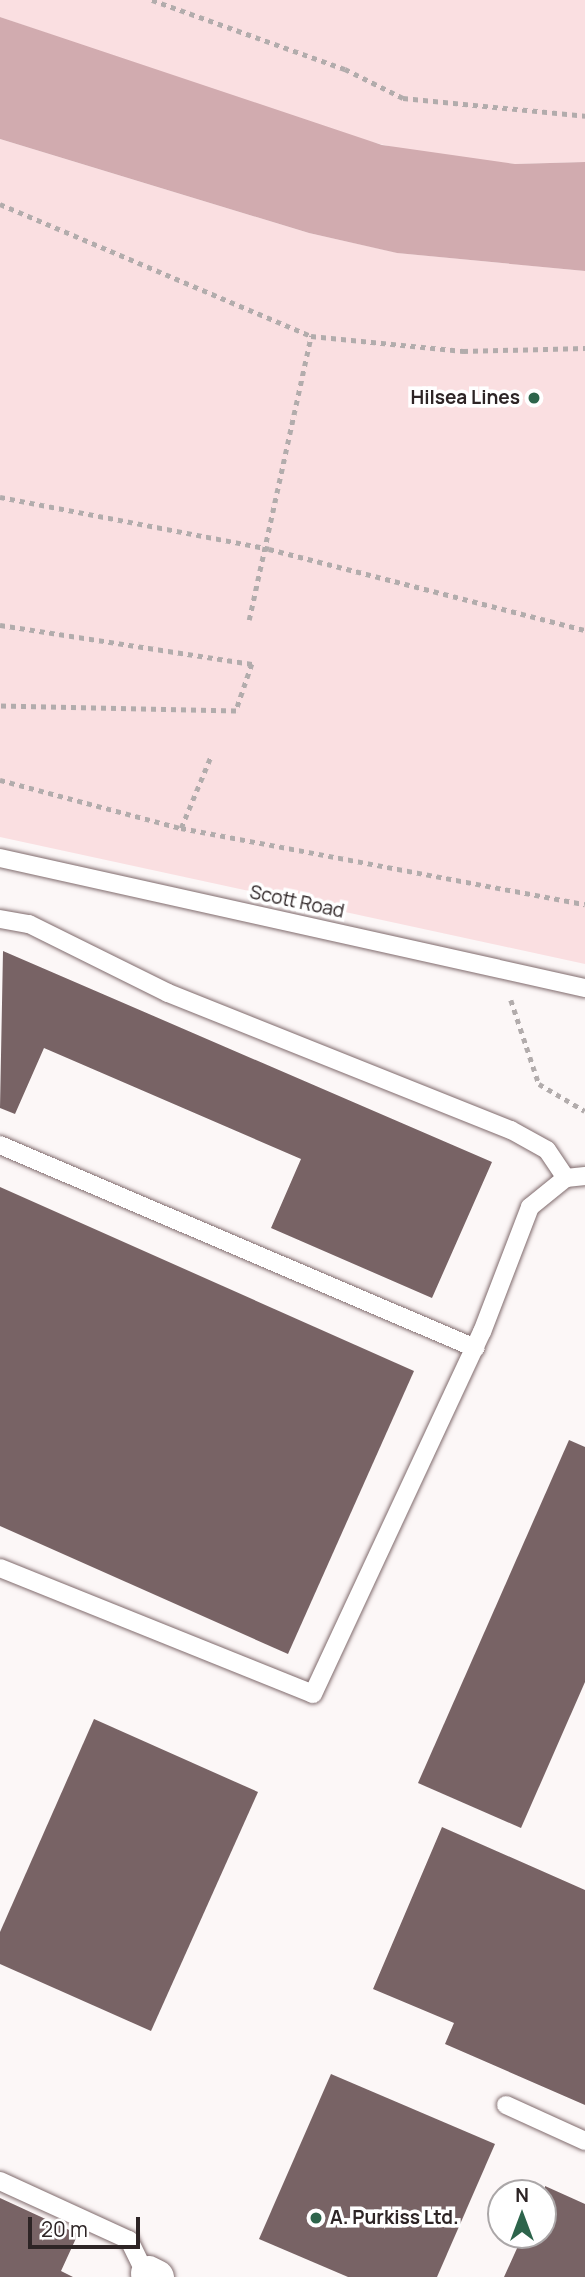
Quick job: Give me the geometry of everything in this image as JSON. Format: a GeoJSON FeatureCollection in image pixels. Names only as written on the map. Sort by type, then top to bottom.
{"type":"FeatureCollection","features":[{"type":"Feature","properties":{"kind":"lane","name":"Scott Road"},"geometry":{"type":"LineString","coordinates":[[0,858],[585,988]]}},
{"type":"Feature","properties":{"kind":"lane"},"geometry":{"type":"LineString","coordinates":[[0,919],[29,924],[168,993],[511,1130],[547,1150],[566,1178]]}},
{"type":"Feature","properties":{"kind":"lane"},"geometry":{"type":"LineString","coordinates":[[0,1144],[475,1348]]}},
{"type":"Feature","properties":{"kind":"lane"},"geometry":{"type":"LineString","coordinates":[[0,1568],[313,1694],[475,1348],[530,1207],[566,1178],[585,1176]]}},
{"type":"Feature","properties":{"kind":"lane"},"geometry":{"type":"LineString","coordinates":[[506,2105],[585,2141]]}},
{"type":"Feature","properties":{"kind":"lane"},"geometry":{"type":"LineString","coordinates":[[0,2181],[129,2240],[150,2276]]}},
{"type":"Feature","properties":{"kind":"path"},"geometry":{"type":"LineString","coordinates":[[152,0],[345,69],[403,98],[585,116]]}},
{"type":"Feature","properties":{"kind":"path"},"geometry":{"type":"LineString","coordinates":[[0,204],[311,336],[463,351],[585,348]]}},
{"type":"Feature","properties":{"kind":"path"},"geometry":{"type":"LineString","coordinates":[[249,620],[268,549],[311,336]]}},
{"type":"Feature","properties":{"kind":"path"},"geometry":{"type":"LineString","coordinates":[[0,497],[268,549],[585,630]]}},
{"type":"Feature","properties":{"kind":"path"},"geometry":{"type":"LineString","coordinates":[[0,625],[252,664],[236,711],[0,706]]}},
{"type":"Feature","properties":{"kind":"path"},"geometry":{"type":"LineString","coordinates":[[181,828],[211,756]]}},
{"type":"Feature","properties":{"kind":"path"},"geometry":{"type":"LineString","coordinates":[[0,780],[181,828],[585,904]]}},
{"type":"Feature","properties":{"kind":"path"},"geometry":{"type":"LineString","coordinates":[[514,971],[510,994],[539,1084],[585,1111]]}},
{"type":"Feature","properties":{"kind":"shaded area"},"geometry":{"type":"Polygon","coordinates":[[[0,0],[585,0],[585,162],[515,164],[425,155],[335,133],[0,17],[0,0]]]}},
{"type":"Feature","properties":{"kind":"shaded area"},"geometry":{"type":"Polygon","coordinates":[[[0,17],[382,145],[515,164],[585,162],[585,271],[397,253],[309,233],[0,139],[0,17]]]}},
{"type":"Feature","properties":{"kind":"shaded area"},"geometry":{"type":"Polygon","coordinates":[[[0,139],[309,233],[398,253],[585,271],[585,964],[0,837],[0,139]]]}},
{"type":"Feature","properties":{"kind":"building"},"geometry":{"type":"Polygon","coordinates":[[[3,951],[492,1162],[432,1298],[271,1228],[301,1159],[44,1048],[15,1114],[0,1108],[3,951]]]}},
{"type":"Feature","properties":{"kind":"building"},"geometry":{"type":"Polygon","coordinates":[[[0,1187],[414,1371],[288,1654],[0,1526],[0,1187]]]}},
{"type":"Feature","properties":{"kind":"building"},"geometry":{"type":"Polygon","coordinates":[[[569,1440],[585,1447],[585,1682],[521,1828],[418,1783],[569,1440]]]}},
{"type":"Feature","properties":{"kind":"building"},"geometry":{"type":"Polygon","coordinates":[[[94,1719],[258,1792],[151,2031],[0,1964],[0,1932],[94,1719]]]}},
{"type":"Feature","properties":{"kind":"building"},"geometry":{"type":"Polygon","coordinates":[[[442,1827],[585,1890],[585,2105],[445,2044],[454,2023],[373,1989],[442,1827]]]}},
{"type":"Feature","properties":{"kind":"building"},"geometry":{"type":"Polygon","coordinates":[[[331,2074],[495,2144],[437,2277],[348,2277],[259,2239],[331,2074]]]}},
{"type":"Feature","properties":{"kind":"building"},"geometry":{"type":"Polygon","coordinates":[[[557,2191],[585,2204],[585,2277],[504,2277],[517,2249],[557,2249],[557,2191]]]}},
{"type":"Feature","properties":{"kind":"building"},"geometry":{"type":"Polygon","coordinates":[[[0,2198],[78,2234],[61,2271],[73,2277],[0,2277],[0,2198]]]}},
{"type":"Feature","properties":{"kind":"place","name":"Hilsea Lines"},"geometry":{"type":"Point","coordinates":[534,398]}},
{"type":"Feature","properties":{"kind":"place","name":"A. Purkiss Ltd."},"geometry":{"type":"Point","coordinates":[316,2218]}}]}
